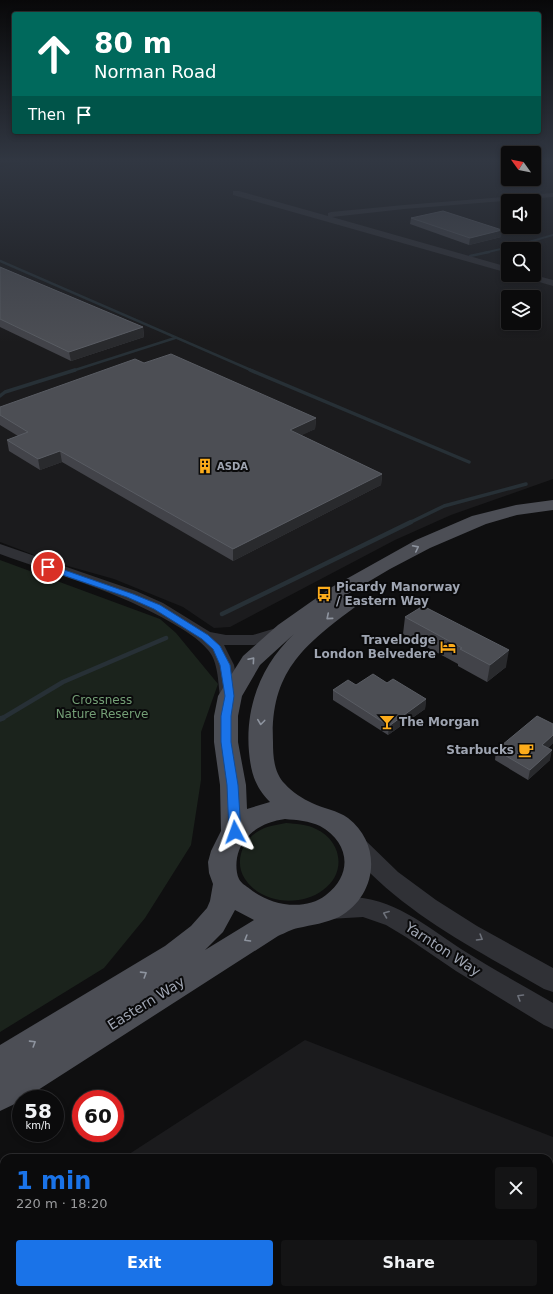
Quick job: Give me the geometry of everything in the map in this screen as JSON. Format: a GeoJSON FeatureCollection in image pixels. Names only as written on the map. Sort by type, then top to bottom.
{"type":"FeatureCollection","features":[{"type":"Feature","properties":{"kind":"main road"},"geometry":{"type":"LineString","coordinates":[[235,832],[233,785],[226,742],[226,716],[230,696],[251,661],[286,630],[339,591],[383,565],[423,544],[479,520],[516,510],[553,505]]}},
{"type":"Feature","properties":{"kind":"main road"},"geometry":{"type":"LineString","coordinates":[[302,809],[285,809],[264,813],[250,820],[235,832],[226,844],[222,870],[227,885],[244,902],[259,910],[276,915],[295,917],[326,910],[344,897],[356,880],[360,862],[355,844],[345,830],[330,819],[290,804],[275,792],[264,774],[260,748],[260,724],[266,697],[275,672],[285,657],[299,642],[334,613],[389,577],[446,548],[485,531],[514,521],[553,514]]}},
{"type":"Feature","properties":{"kind":"main road","name":"Eastern Way"},"geometry":{"type":"LineString","coordinates":[[0,1063],[176,955],[198,938],[212,924],[222,909],[227,885]]}},
{"type":"Feature","properties":{"kind":"main road","name":"Eastern Way"},"geometry":{"type":"LineString","coordinates":[[0,1095],[249,938],[268,928],[295,917]]}},
{"type":"Feature","properties":{"kind":"main road"},"geometry":{"type":"LineString","coordinates":[[0,1102],[78,1045]]}},
{"type":"Feature","properties":{"kind":"street"},"geometry":{"type":"LineString","coordinates":[[336,220],[501,268]]}},
{"type":"Feature","properties":{"kind":"street"},"geometry":{"type":"LineString","coordinates":[[541,280],[553,283]]}},
{"type":"Feature","properties":{"kind":"street"},"geometry":{"type":"LineString","coordinates":[[0,549],[130,595],[157,607],[198,632],[217,648],[225,665],[230,696]]}},
{"type":"Feature","properties":{"kind":"street"},"geometry":{"type":"LineString","coordinates":[[198,632],[226,640],[254,640],[286,630]]}},
{"type":"Feature","properties":{"kind":"street"},"geometry":{"type":"LineString","coordinates":[[355,844],[390,878],[419,900],[475,936],[553,981]]}},
{"type":"Feature","properties":{"kind":"street","name":"Yarnton Way"},"geometry":{"type":"LineString","coordinates":[[326,910],[356,907],[373,909],[389,915],[491,980],[553,1017]]}},
{"type":"Feature","properties":{"kind":"shaded area"},"geometry":{"type":"Polygon","coordinates":[[[0,220],[501,220],[501,234],[541,234],[541,220],[553,220],[553,479],[451,515],[395,540],[230,627],[214,628],[183,607],[114,579],[50,561],[0,542],[0,220]]]}},
{"type":"Feature","properties":{"kind":"shaded area"},"geometry":{"type":"Polygon","coordinates":[[[305,1040],[553,1137],[553,1154],[129,1154],[305,1040]]]}},
{"type":"Feature","properties":{"kind":"green space","name":"Crossness Nature Reserve"},"geometry":{"type":"Polygon","coordinates":[[[0,560],[160,619],[176,633],[218,684],[201,732],[201,780],[191,845],[145,918],[104,968],[0,1032],[0,560]]]}},
{"type":"Feature","properties":{"kind":"green space"},"geometry":{"type":"Polygon","coordinates":[[[286,823],[301,824],[325,834],[336,849],[338,858],[336,875],[331,883],[314,895],[293,901],[271,898],[261,894],[245,879],[240,866],[241,853],[247,841],[252,836],[264,828],[286,823]]]}},
{"type":"Feature","properties":{"kind":"building"},"geometry":{"type":"Polygon","coordinates":[[[418,220],[472,220],[501,230],[470,238],[418,220]]]}},
{"type":"Feature","properties":{"kind":"building"},"geometry":{"type":"Polygon","coordinates":[[[0,267],[143,327],[69,352],[0,319],[0,267]]]}},
{"type":"Feature","properties":{"kind":"building","name":"ASDA"},"geometry":{"type":"Polygon","coordinates":[[[171,354],[316,418],[290,430],[382,474],[233,549],[60,451],[38,459],[7,440],[28,432],[0,415],[0,407],[135,359],[144,363],[171,354]]]}},
{"type":"Feature","properties":{"kind":"building"},"geometry":{"type":"Polygon","coordinates":[[[423,606],[509,650],[490,665],[405,617],[423,606]]]}},
{"type":"Feature","properties":{"kind":"building","name":"The Morgan"},"geometry":{"type":"Polygon","coordinates":[[[373,674],[387,683],[393,679],[426,699],[389,726],[333,690],[348,680],[356,685],[373,674]]]}},
{"type":"Feature","properties":{"kind":"building","name":"Starbucks"},"geometry":{"type":"Polygon","coordinates":[[[537,716],[553,724],[553,735],[542,745],[552,750],[530,770],[496,750],[537,716]]]}},
{"type":"Feature","properties":{"kind":"waterway"},"geometry":{"type":"LineString","coordinates":[[484,253],[553,235]]}},
{"type":"Feature","properties":{"kind":"waterway"},"geometry":{"type":"LineString","coordinates":[[470,256],[489,252]]}},
{"type":"Feature","properties":{"kind":"waterway"},"geometry":{"type":"LineString","coordinates":[[0,261],[253,371]]}},
{"type":"Feature","properties":{"kind":"waterway"},"geometry":{"type":"LineString","coordinates":[[72,371],[175,338]]}},
{"type":"Feature","properties":{"kind":"waterway"},"geometry":{"type":"LineString","coordinates":[[0,396],[5,392],[75,370]]}},
{"type":"Feature","properties":{"kind":"waterway"},"geometry":{"type":"LineString","coordinates":[[250,370],[469,462]]}},
{"type":"Feature","properties":{"kind":"waterway"},"geometry":{"type":"LineString","coordinates":[[409,523],[444,506],[526,484]]}},
{"type":"Feature","properties":{"kind":"waterway"},"geometry":{"type":"LineString","coordinates":[[222,614],[411,522]]}},
{"type":"Feature","properties":{"kind":"waterway"},"geometry":{"type":"LineString","coordinates":[[2,718],[63,682],[166,638]]}},
{"type":"Feature","properties":{"kind":"place","name":"ASDA"},"geometry":{"type":"Point","coordinates":[205,466]}},
{"type":"Feature","properties":{"kind":"place","name":"Picardy Manorway / Eastern Way"},"geometry":{"type":"Point","coordinates":[324,594]}},
{"type":"Feature","properties":{"kind":"place","name":"Travelodge London Belvedere"},"geometry":{"type":"Point","coordinates":[448,647]}},
{"type":"Feature","properties":{"kind":"place","name":"The Morgan"},"geometry":{"type":"Point","coordinates":[387,722]}},
{"type":"Feature","properties":{"kind":"place","name":"Starbucks"},"geometry":{"type":"Point","coordinates":[526,750]}},
{"type":"Feature","properties":{"kind":"route"},"geometry":{"type":"LineString","coordinates":[[48,567],[130,595],[157,607],[191,627],[217,648],[225,665],[230,696],[226,716],[226,742],[233,785],[235,832]]}}]}
